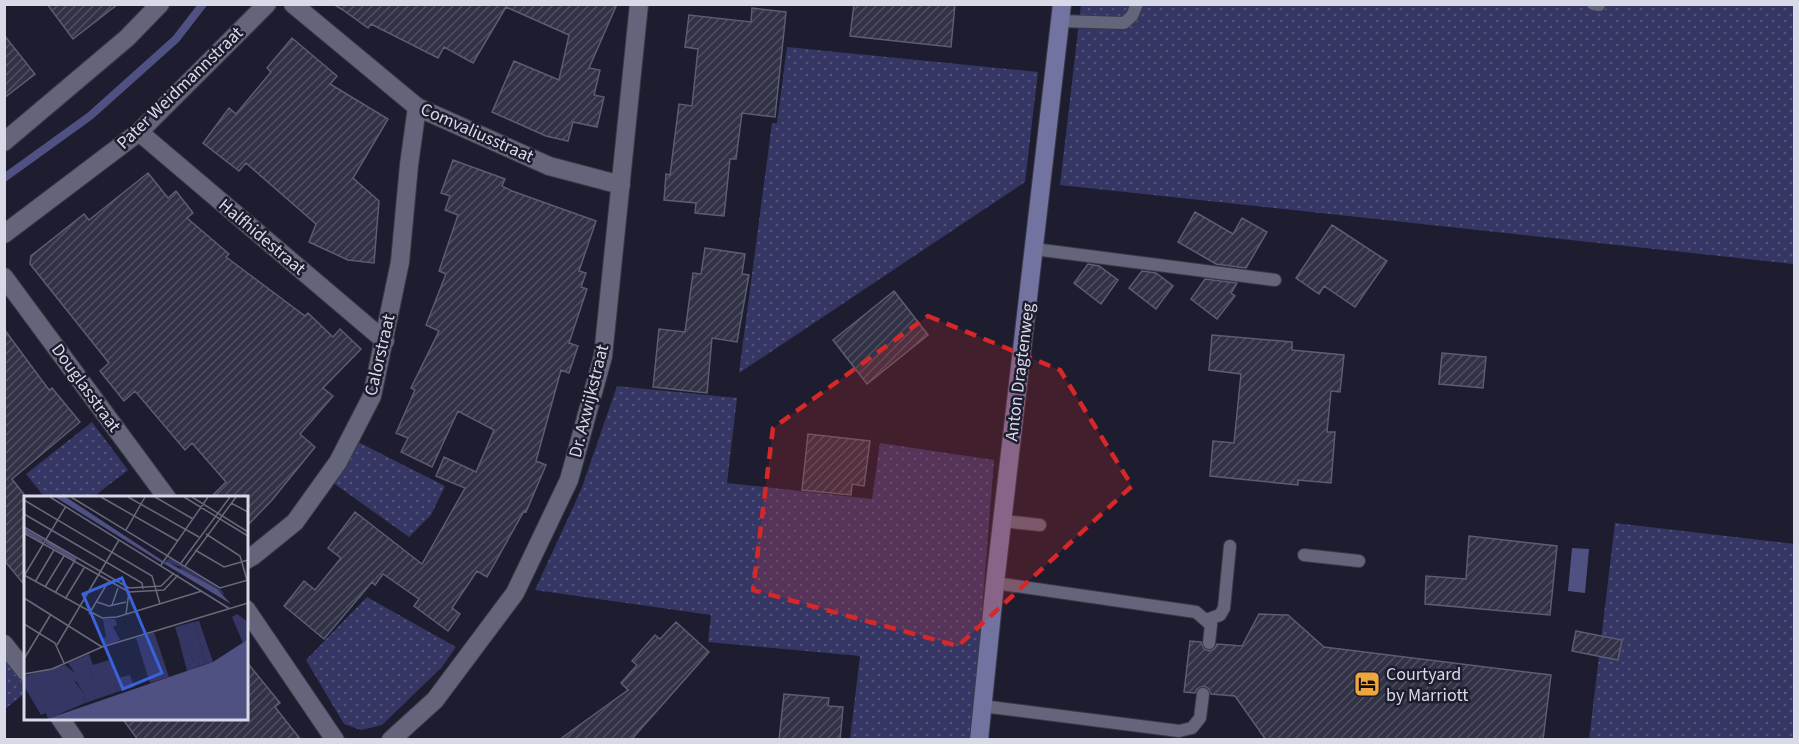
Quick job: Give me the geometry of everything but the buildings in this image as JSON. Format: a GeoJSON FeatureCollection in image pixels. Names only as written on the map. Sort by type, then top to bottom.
{"type":"FeatureCollection","features":[{"type":"Feature","properties":{"kind":"main road","name":"Anton Dragtenweg"},"geometry":{"type":"LineString","coordinates":[[979,740],[1061,13]]}},
{"type":"Feature","properties":{"kind":"street"},"geometry":{"type":"LineString","coordinates":[[4,142],[128,38],[160,4]]}},
{"type":"Feature","properties":{"kind":"street","name":"Pater Weidmannstraat"},"geometry":{"type":"LineString","coordinates":[[4,234],[139,132],[267,4]]}},
{"type":"Feature","properties":{"kind":"street","name":"Comvaliusstraat"},"geometry":{"type":"LineString","coordinates":[[293,4],[417,107],[549,166],[621,185]]}},
{"type":"Feature","properties":{"kind":"street","name":"Dr. Axwijkstraat"},"geometry":{"type":"LineString","coordinates":[[391,740],[435,700],[515,593],[569,480],[603,356],[639,4]]}},
{"type":"Feature","properties":{"kind":"street","name":"Calorstraat"},"geometry":{"type":"LineString","coordinates":[[248,559],[296,522],[338,462],[372,396],[400,262],[417,107]]}},
{"type":"Feature","properties":{"kind":"street","name":"Halfhidestraat"},"geometry":{"type":"LineString","coordinates":[[139,132],[385,342]]}},
{"type":"Feature","properties":{"kind":"street","name":"Douglasstraat"},"geometry":{"type":"LineString","coordinates":[[4,277],[166,496]]}},
{"type":"Feature","properties":{"kind":"street"},"geometry":{"type":"LineString","coordinates":[[248,612],[335,740]]}},
{"type":"Feature","properties":{"kind":"street"},"geometry":{"type":"LineString","coordinates":[[4,644],[24,669]]}},
{"type":"Feature","properties":{"kind":"street"},"geometry":{"type":"LineString","coordinates":[[61,720],[75,740]]}},
{"type":"Feature","properties":{"kind":"lane"},"geometry":{"type":"LineString","coordinates":[[1061,13],[1124,23],[1132,16],[1137,4]]}},
{"type":"Feature","properties":{"kind":"lane"},"geometry":{"type":"LineString","coordinates":[[1593,4],[1599,5]]}},
{"type":"Feature","properties":{"kind":"lane"},"geometry":{"type":"LineString","coordinates":[[1034,249],[1275,280]]}},
{"type":"Feature","properties":{"kind":"lane"},"geometry":{"type":"LineString","coordinates":[[1003,521],[1041,525]]}},
{"type":"Feature","properties":{"kind":"lane"},"geometry":{"type":"LineString","coordinates":[[1206,620],[1220,615],[1224,608],[1230,546]]}},
{"type":"Feature","properties":{"kind":"lane"},"geometry":{"type":"LineString","coordinates":[[1304,555],[1359,561]]}},
{"type":"Feature","properties":{"kind":"lane"},"geometry":{"type":"LineString","coordinates":[[995,583],[1196,612],[1211,625],[1209,643]]}},
{"type":"Feature","properties":{"kind":"lane"},"geometry":{"type":"LineString","coordinates":[[982,706],[1179,731],[1192,728],[1200,718],[1203,694]]}},
{"type":"Feature","properties":{"kind":"highlighted area"},"geometry":{"type":"Polygon","coordinates":[[[928,316],[1060,370],[1132,486],[958,646],[753,590],[773,428],[928,316]]]}},
{"type":"Feature","properties":{"kind":"shaded area"},"geometry":{"type":"Polygon","coordinates":[[[1081,5],[1794,5],[1794,264],[1060,185],[1081,5]]]}},
{"type":"Feature","properties":{"kind":"shaded area"},"geometry":{"type":"Polygon","coordinates":[[[787,47],[1038,72],[1025,182],[739,373],[772,123],[777,123],[787,47]]]}},
{"type":"Feature","properties":{"kind":"shaded area"},"geometry":{"type":"Polygon","coordinates":[[[617,386],[737,398],[727,483],[872,499],[880,443],[994,460],[972,739],[850,739],[860,656],[708,642],[711,615],[535,590],[581,490],[617,386]]]}},
{"type":"Feature","properties":{"kind":"shaded area"},"geometry":{"type":"Polygon","coordinates":[[[92,422],[128,470],[95,496],[43,496],[26,474],[92,422]]]}},
{"type":"Feature","properties":{"kind":"shaded area"},"geometry":{"type":"Polygon","coordinates":[[[356,441],[445,486],[431,515],[409,537],[332,482],[356,441]]]}},
{"type":"Feature","properties":{"kind":"shaded area"},"geometry":{"type":"Polygon","coordinates":[[[1615,523],[1794,544],[1794,739],[1589,740],[1615,523]]]}},
{"type":"Feature","properties":{"kind":"shaded area"},"geometry":{"type":"Polygon","coordinates":[[[367,597],[456,647],[442,667],[382,725],[361,730],[344,724],[306,660],[367,597]]]}},
{"type":"Feature","properties":{"kind":"shaded area"},"geometry":{"type":"Polygon","coordinates":[[[5,649],[24,674],[24,694],[5,709],[5,649]]]}},
{"type":"Feature","properties":{"kind":"water"},"geometry":{"type":"Polygon","coordinates":[[[1572,548],[1589,549],[1585,593],[1568,591],[1572,548]]]}},
{"type":"Feature","properties":{"kind":"waterway"},"geometry":{"type":"LineString","coordinates":[[4,178],[90,116],[176,39],[203,4]]}},
{"type":"Feature","properties":{"kind":"place","name":"Courtyard by Marriott"},"geometry":{"type":"Point","coordinates":[1367,684]}}]}
